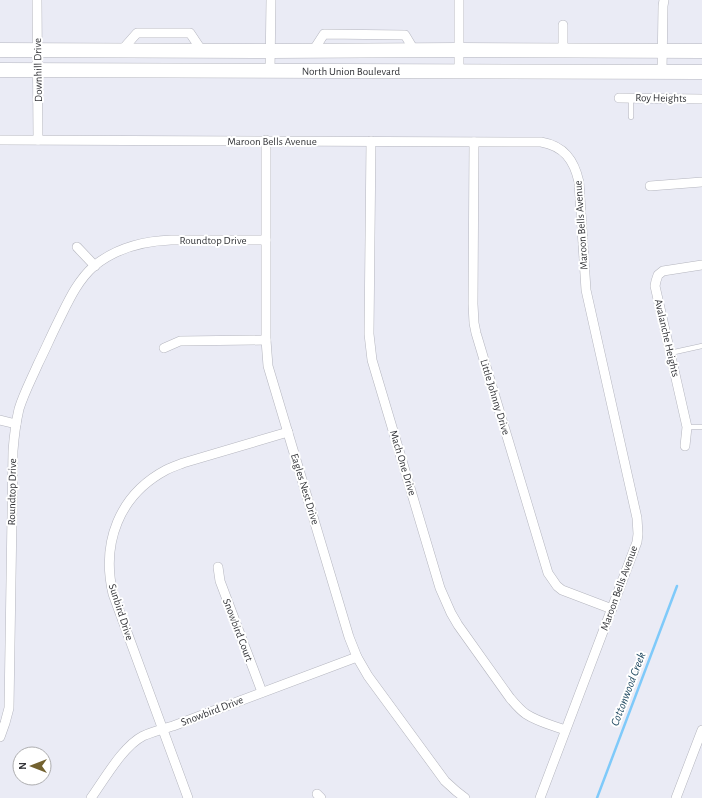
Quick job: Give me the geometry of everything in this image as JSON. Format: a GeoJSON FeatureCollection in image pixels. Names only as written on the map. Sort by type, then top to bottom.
{"type":"FeatureCollection","features":[{"type":"Feature","properties":{"kind":"main road","name":"North Union Boulevard"},"geometry":{"type":"LineString","coordinates":[[0,50],[702,51]]}},
{"type":"Feature","properties":{"kind":"main road","name":"North Union Boulevard"},"geometry":{"type":"LineString","coordinates":[[0,70],[702,72]]}},
{"type":"Feature","properties":{"kind":"street","name":"Downhill Drive"},"geometry":{"type":"LineString","coordinates":[[37,0],[38,140]]}},
{"type":"Feature","properties":{"kind":"street"},"geometry":{"type":"LineString","coordinates":[[270,71],[271,0]]}},
{"type":"Feature","properties":{"kind":"street"},"geometry":{"type":"LineString","coordinates":[[459,0],[459,71]]}},
{"type":"Feature","properties":{"kind":"street"},"geometry":{"type":"LineString","coordinates":[[662,72],[664,0]]}},
{"type":"Feature","properties":{"kind":"street"},"geometry":{"type":"LineString","coordinates":[[563,25],[563,50]]}},
{"type":"Feature","properties":{"kind":"street","name":"Roy Heights"},"geometry":{"type":"LineString","coordinates":[[619,98],[702,99]]}},
{"type":"Feature","properties":{"kind":"street","name":"Maroon Bells Avenue"},"geometry":{"type":"LineString","coordinates":[[0,140],[541,142],[550,143],[567,154],[573,162],[579,182],[587,294],[637,518],[638,534],[637,542],[540,798]]}},
{"type":"Feature","properties":{"kind":"street","name":"Eagles Nest Drive"},"geometry":{"type":"LineString","coordinates":[[266,140],[266,340],[268,366],[357,657],[368,676],[445,781],[465,798]]}},
{"type":"Feature","properties":{"kind":"street","name":"Mach One Drive"},"geometry":{"type":"LineString","coordinates":[[371,141],[369,334],[372,360],[440,588],[458,625],[510,698],[526,714],[535,719],[566,730]]}},
{"type":"Feature","properties":{"kind":"street","name":"Little Johnny Drive"},"geometry":{"type":"LineString","coordinates":[[474,142],[472,304],[476,333],[548,573],[557,586],[562,590],[612,609]]}},
{"type":"Feature","properties":{"kind":"street"},"geometry":{"type":"LineString","coordinates":[[650,186],[702,182]]}},
{"type":"Feature","properties":{"kind":"street","name":"Roundtop Drive"},"geometry":{"type":"LineString","coordinates":[[0,737],[9,708],[13,451],[16,424],[23,398],[69,300],[75,289],[95,266],[120,251],[132,246],[171,240],[266,240]]}},
{"type":"Feature","properties":{"kind":"street"},"geometry":{"type":"LineString","coordinates":[[78,247],[95,266]]}},
{"type":"Feature","properties":{"kind":"street","name":"Avalanche Heights"},"geometry":{"type":"LineString","coordinates":[[685,446],[687,427],[655,286],[658,275],[664,271],[702,265]]}},
{"type":"Feature","properties":{"kind":"street"},"geometry":{"type":"LineString","coordinates":[[164,348],[180,341],[266,340]]}},
{"type":"Feature","properties":{"kind":"street"},"geometry":{"type":"LineString","coordinates":[[0,420],[16,424]]}},
{"type":"Feature","properties":{"kind":"street","name":"Sunbird Drive"},"geometry":{"type":"LineString","coordinates":[[188,798],[113,594],[109,570],[115,527],[130,500],[154,477],[183,463],[288,432]]}},
{"type":"Feature","properties":{"kind":"street","name":"Snowbird Court"},"geometry":{"type":"LineString","coordinates":[[218,567],[220,581],[262,692]]}},
{"type":"Feature","properties":{"kind":"street","name":"Snowbird Drive"},"geometry":{"type":"LineString","coordinates":[[91,798],[126,749],[143,736],[357,657]]}},
{"type":"Feature","properties":{"kind":"street"},"geometry":{"type":"LineString","coordinates":[[676,798],[702,730]]}},
{"type":"Feature","properties":{"kind":"lane"},"geometry":{"type":"LineString","coordinates":[[631,98],[631,117]]}},
{"type":"Feature","properties":{"kind":"lane"},"geometry":{"type":"LineString","coordinates":[[670,353],[702,346]]}},
{"type":"Feature","properties":{"kind":"lane"},"geometry":{"type":"LineString","coordinates":[[687,427],[702,427]]}},
{"type":"Feature","properties":{"kind":"waterway","name":"Cottonwood Creek"},"geometry":{"type":"LineString","coordinates":[[597,798],[677,586]]}}]}
